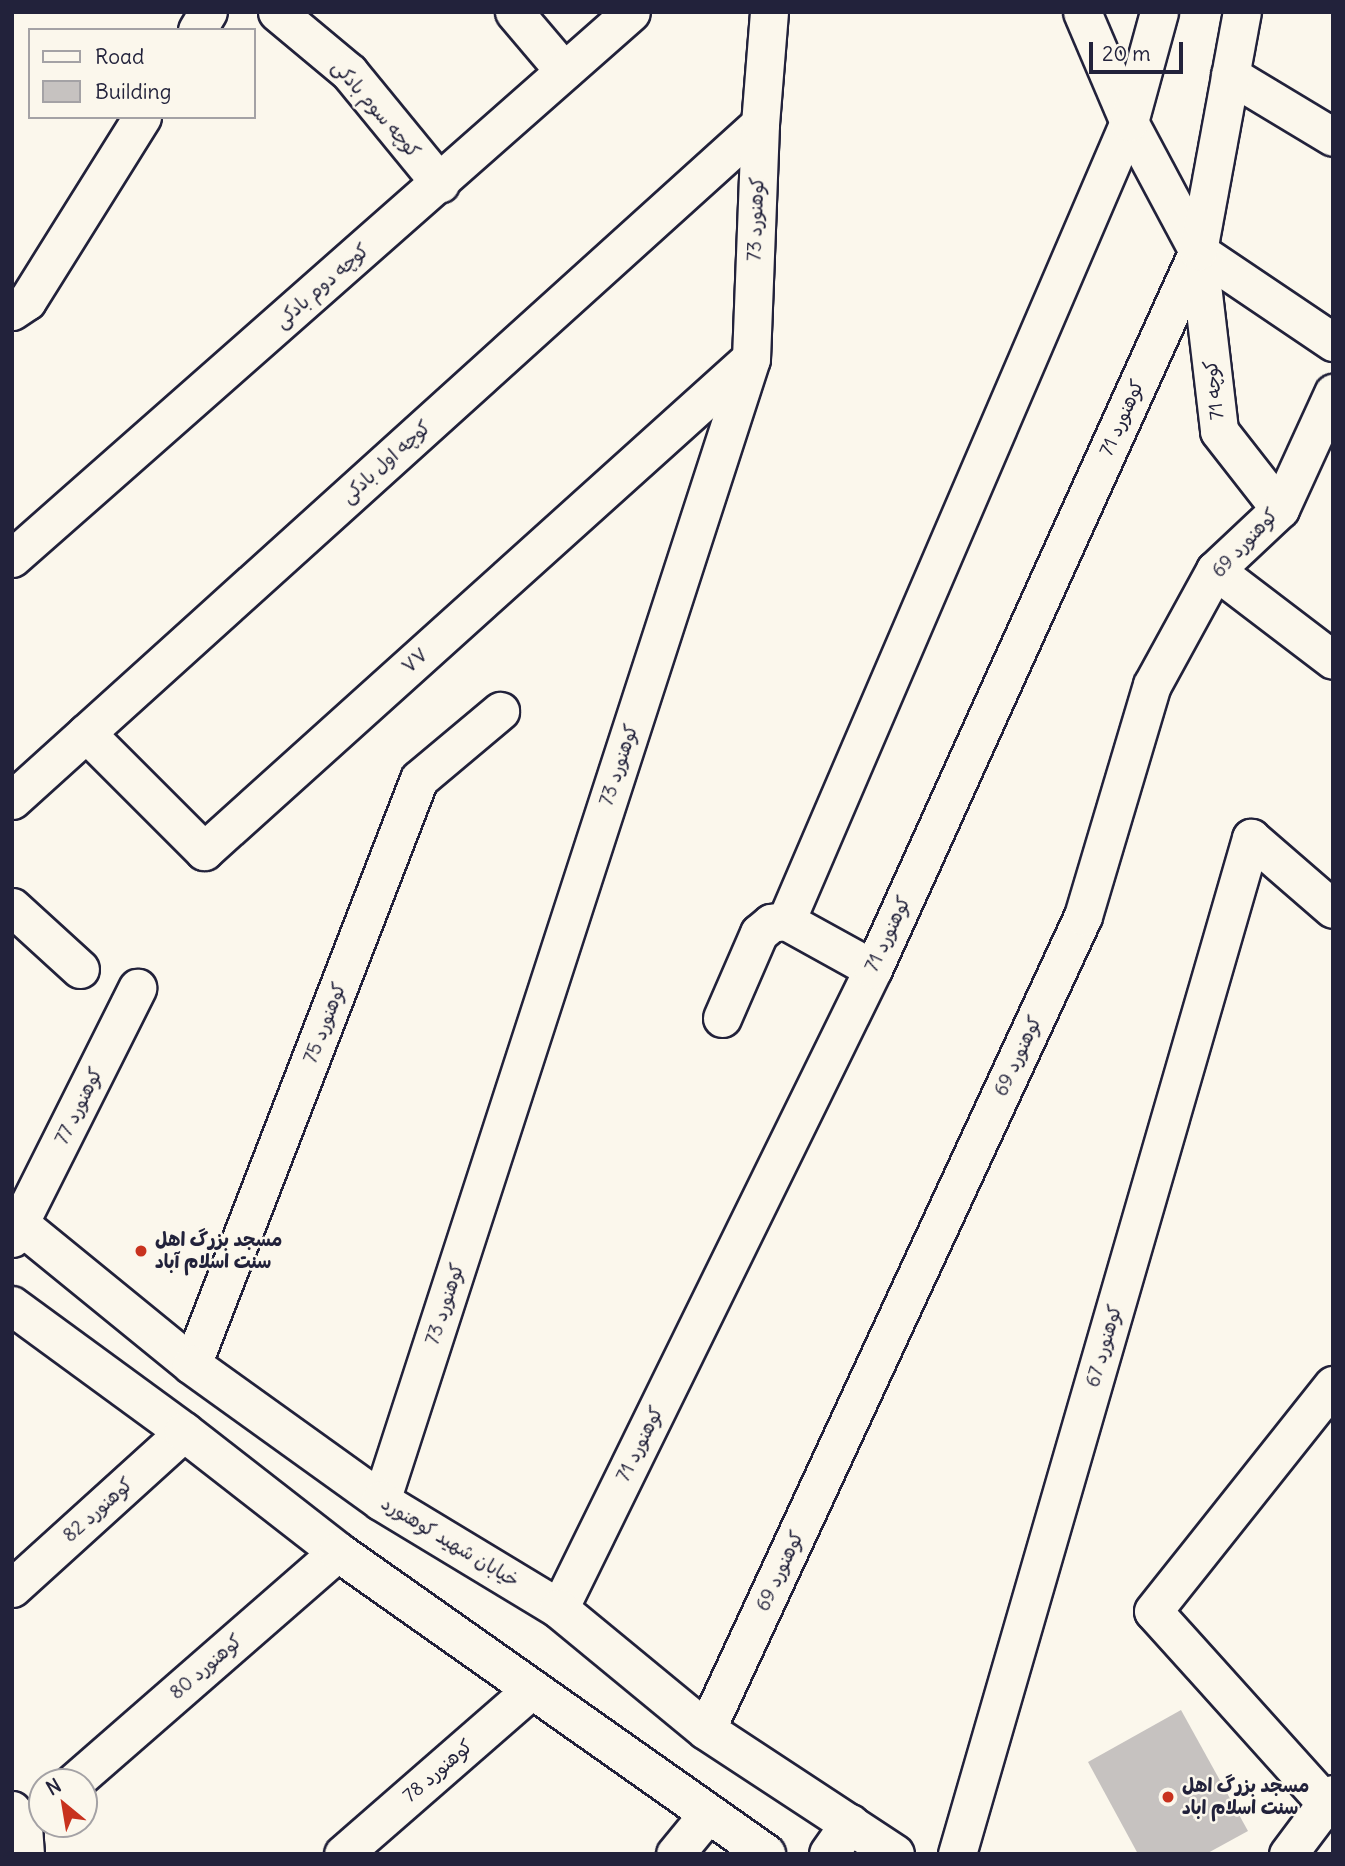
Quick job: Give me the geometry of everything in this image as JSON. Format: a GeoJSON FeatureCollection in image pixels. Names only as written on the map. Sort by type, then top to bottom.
{"type":"FeatureCollection","features":[{"type":"Feature","properties":{"kind":"main road","name":"خیابان شهید کوهنورد"},"geometry":{"type":"LineString","coordinates":[[15,1227],[192,1365],[381,1501],[559,1609],[839,1839],[895,1854]]}},
{"type":"Feature","properties":{"kind":"main road"},"geometry":{"type":"LineString","coordinates":[[12,1306],[184,1432],[338,1552],[707,1815],[766,1854]]}},
{"type":"Feature","properties":{"kind":"street"},"geometry":{"type":"LineString","coordinates":[[198,28],[208,12]]}},
{"type":"Feature","properties":{"kind":"street","name":"کوچه سوم بادکی"},"geometry":{"type":"LineString","coordinates":[[277,12],[349,72],[440,183]]}},
{"type":"Feature","properties":{"kind":"street"},"geometry":{"type":"LineString","coordinates":[[514,12],[564,71]]}},
{"type":"Feature","properties":{"kind":"street","name":"کوچه دوم بادکی"},"geometry":{"type":"LineString","coordinates":[[12,558],[631,12]]}},
{"type":"Feature","properties":{"kind":"street","name":"کوهنورد 73"},"geometry":{"type":"LineString","coordinates":[[381,1501],[751,359],[760,124],[769,12]]}},
{"type":"Feature","properties":{"kind":"street","name":"کوچه 71"},"geometry":{"type":"LineString","coordinates":[[1082,12],[1129,122],[1198,251]]}},
{"type":"Feature","properties":{"kind":"street"},"geometry":{"type":"LineString","coordinates":[[786,920],[1129,122],[1159,12]]}},
{"type":"Feature","properties":{"kind":"street","name":"کوچه 71"},"geometry":{"type":"LineString","coordinates":[[1242,12],[1198,251],[1219,431],[1280,509]]}},
{"type":"Feature","properties":{"kind":"street"},"geometry":{"type":"LineString","coordinates":[[1230,75],[1333,137]]}},
{"type":"Feature","properties":{"kind":"street"},"geometry":{"type":"LineString","coordinates":[[17,298],[141,119]]}},
{"type":"Feature","properties":{"kind":"street","name":"کوچه اول بادکی"},"geometry":{"type":"LineString","coordinates":[[12,800],[760,124]]}},
{"type":"Feature","properties":{"kind":"street"},"geometry":{"type":"LineString","coordinates":[[1198,251],[1333,342]]}},
{"type":"Feature","properties":{"kind":"street","name":"کوهنورد 71"},"geometry":{"type":"LineString","coordinates":[[559,1609],[873,969],[1198,251]]}},
{"type":"Feature","properties":{"kind":"street","name":"۷۷"},"geometry":{"type":"LineString","coordinates":[[86,733],[204,851],[751,359]]}},
{"type":"Feature","properties":{"kind":"street","name":"کوهنورد 69"},"geometry":{"type":"LineString","coordinates":[[706,1730],[1083,916],[1152,685],[1215,570],[1280,509],[1333,393]]}},
{"type":"Feature","properties":{"kind":"street"},"geometry":{"type":"LineString","coordinates":[[1215,570],[1333,660]]}},
{"type":"Feature","properties":{"kind":"street","name":"کوهنورد 75"},"geometry":{"type":"LineString","coordinates":[[192,1365],[419,779],[500,711]]}},
{"type":"Feature","properties":{"kind":"street","name":"کوهنورد 67"},"geometry":{"type":"LineString","coordinates":[[957,1854],[1251,838],[1333,909]]}},
{"type":"Feature","properties":{"kind":"street"},"geometry":{"type":"LineString","coordinates":[[12,907],[80,969]]}},
{"type":"Feature","properties":{"kind":"street"},"geometry":{"type":"LineString","coordinates":[[722,1018],[759,933],[771,923],[786,920],[873,969]]}},
{"type":"Feature","properties":{"kind":"street","name":"کوهنورد 77"},"geometry":{"type":"LineString","coordinates":[[15,1227],[137,988]]}},
{"type":"Feature","properties":{"kind":"street"},"geometry":{"type":"LineString","coordinates":[[1288,1854],[1329,1798],[1153,1611],[1333,1385]]}},
{"type":"Feature","properties":{"kind":"street","name":"کوهنورد 82"},"geometry":{"type":"LineString","coordinates":[[12,1588],[184,1432]]}},
{"type":"Feature","properties":{"kind":"street","name":"کوهنورد 80"},"geometry":{"type":"LineString","coordinates":[[90,1768],[338,1552]]}},
{"type":"Feature","properties":{"kind":"street","name":"کوهنورد 78"},"geometry":{"type":"LineString","coordinates":[[344,1854],[532,1689]]}},
{"type":"Feature","properties":{"kind":"street"},"geometry":{"type":"LineString","coordinates":[[675,1854],[707,1815]]}},
{"type":"Feature","properties":{"kind":"building","name":"مسجد بزرگ اهل سنت اسلام اباد"},"geometry":{"type":"Polygon","coordinates":[[[1181,1710],[1248,1831],[1206,1854],[1138,1854],[1088,1762],[1181,1710]]]}},
{"type":"Feature","properties":{"kind":"place","name":"مسجد بزرگ اهل سنت اسلام آباد"},"geometry":{"type":"Point","coordinates":[141,1251]}},
{"type":"Feature","properties":{"kind":"place","name":"مسجد بزرگ اهل سنت اسلام اباد"},"geometry":{"type":"Point","coordinates":[1168,1797]}}]}
